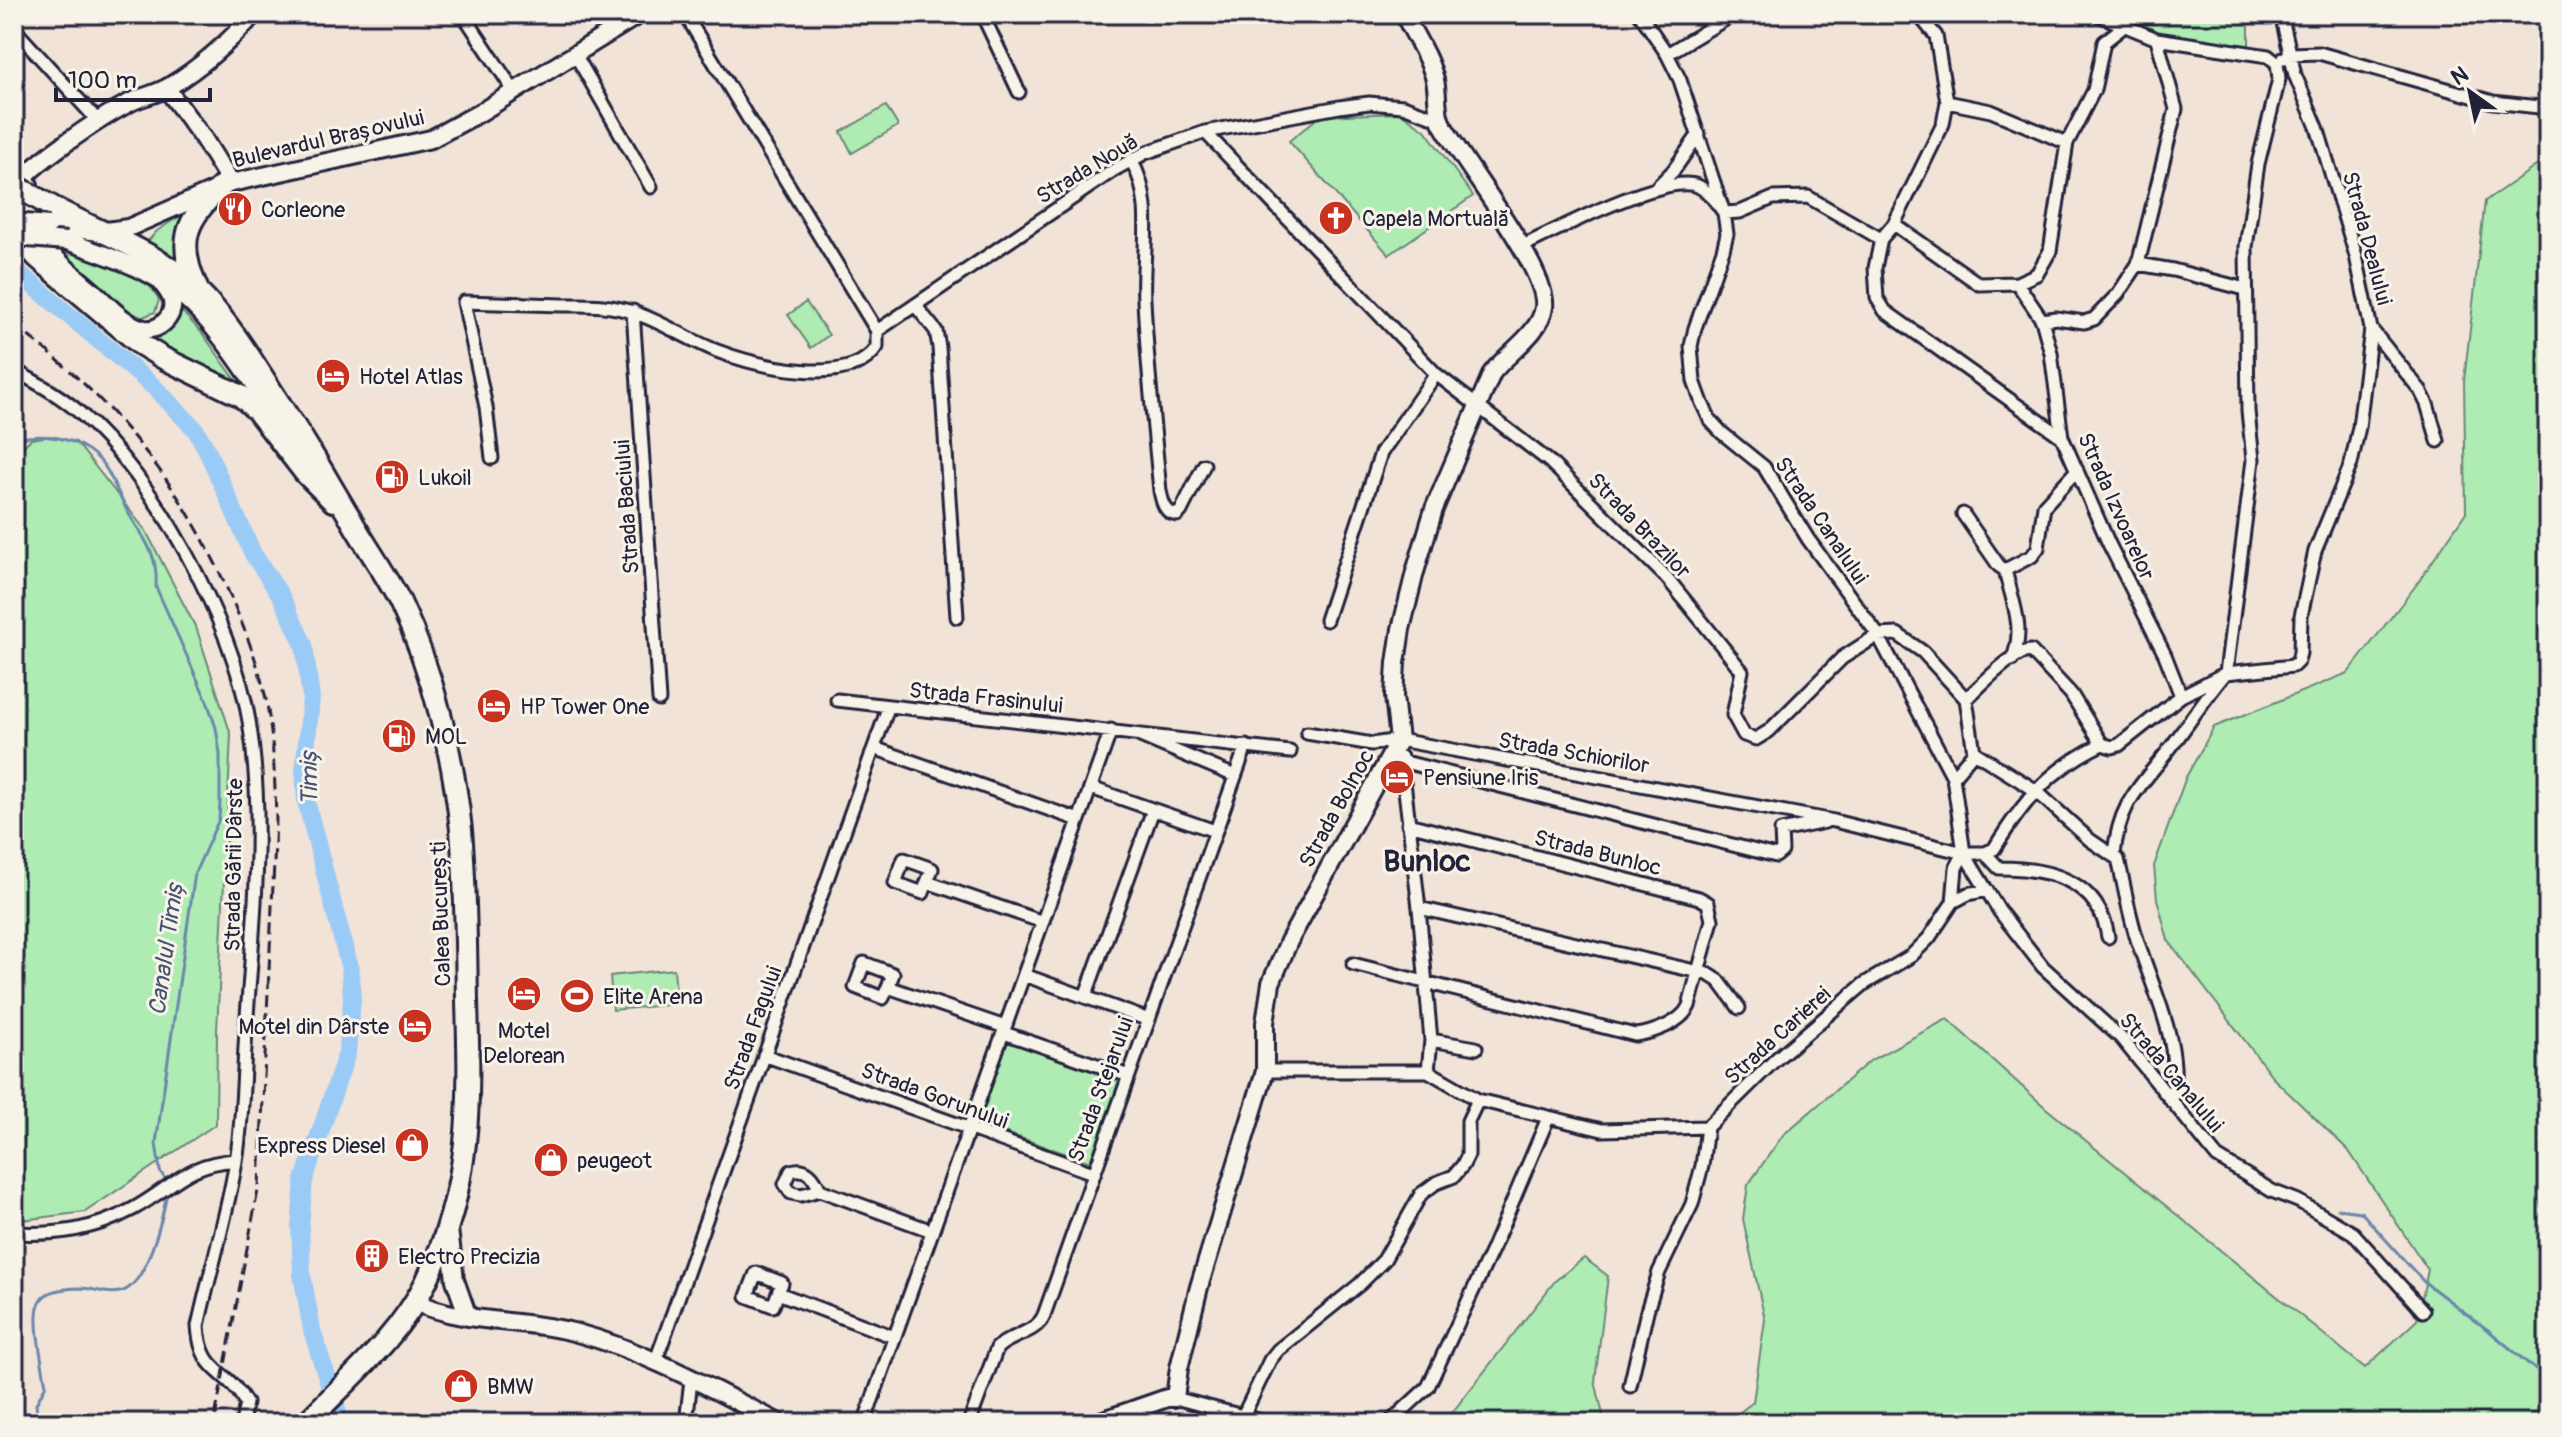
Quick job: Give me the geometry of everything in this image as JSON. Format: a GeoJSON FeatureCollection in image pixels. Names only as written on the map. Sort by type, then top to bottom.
{"type":"FeatureCollection","features":[{"type":"Feature","properties":{"kind":"highway","name":"Calea București"},"geometry":{"type":"LineString","coordinates":[[21,181],[49,215],[149,253],[199,292],[253,363],[320,463],[384,571],[411,627],[431,687],[457,798],[463,858],[469,1113],[464,1164],[449,1225],[415,1302],[361,1367],[306,1423]]}},
{"type":"Feature","properties":{"kind":"highway"},"geometry":{"type":"LineString","coordinates":[[199,292],[188,265],[185,238],[195,214],[227,184]]}},
{"type":"Feature","properties":{"kind":"highway"},"geometry":{"type":"LineString","coordinates":[[14,235],[140,344],[241,396],[257,411],[305,473],[350,518]]}},
{"type":"Feature","properties":{"kind":"street"},"geometry":{"type":"LineString","coordinates":[[160,280],[173,303],[171,312],[156,328],[141,329],[124,318],[44,246],[27,212],[21,181],[99,122],[131,102],[167,89],[212,54],[254,14]]}},
{"type":"Feature","properties":{"kind":"street"},"geometry":{"type":"LineString","coordinates":[[463,14],[514,91]]}},
{"type":"Feature","properties":{"kind":"street","name":"Bulevardul Brașovului"},"geometry":{"type":"LineString","coordinates":[[99,232],[140,224],[227,184],[419,143],[455,127],[639,14]]}},
{"type":"Feature","properties":{"kind":"street"},"geometry":{"type":"LineString","coordinates":[[685,14],[877,331]]}},
{"type":"Feature","properties":{"kind":"street"},"geometry":{"type":"LineString","coordinates":[[982,14],[1019,92]]}},
{"type":"Feature","properties":{"kind":"street","name":"Strada Bolnoc"},"geometry":{"type":"LineString","coordinates":[[1175,1398],[1179,1368],[1199,1287],[1265,1071],[1265,1023],[1271,983],[1289,941],[1399,740],[1394,696],[1401,629],[1434,509],[1477,406],[1502,360],[1542,318],[1544,294],[1538,274],[1439,119],[1434,77],[1404,14]]}},
{"type":"Feature","properties":{"kind":"street","name":"Strada Canalului"},"geometry":{"type":"LineString","coordinates":[[1640,14],[1680,80],[1724,213],[1727,234],[1691,346],[1698,392],[1710,420],[1764,467],[1808,539],[1878,635],[1953,777],[1964,853],[2029,953],[2054,979],[2105,1021],[2217,1157],[2272,1191],[2298,1201],[2353,1233],[2423,1311]]}},
{"type":"Feature","properties":{"kind":"street"},"geometry":{"type":"LineString","coordinates":[[1667,54],[1734,14]]}},
{"type":"Feature","properties":{"kind":"street"},"geometry":{"type":"LineString","coordinates":[[1918,14],[1936,36],[1947,102],[1943,124],[1894,224],[1881,239],[1875,268],[1877,298],[1885,311],[2062,437]]}},
{"type":"Feature","properties":{"kind":"street"},"geometry":{"type":"LineString","coordinates":[[2096,14],[2157,39],[2268,56],[2277,63],[2279,79],[2252,194],[2246,247],[2248,411],[2253,460],[2226,673],[2134,790],[2122,813],[2114,855]]}},
{"type":"Feature","properties":{"kind":"street","name":"Strada Dealului"},"geometry":{"type":"LineString","coordinates":[[2226,673],[2286,668],[2298,661],[2301,616],[2315,551],[2351,464],[2359,427],[2371,329],[2356,256],[2317,127],[2290,54],[2281,14]]}},
{"type":"Feature","properties":{"kind":"street"},"geometry":{"type":"LineString","coordinates":[[1894,224],[1979,284],[2017,283],[2037,274],[2050,251],[2067,143],[2094,90],[2104,42],[2123,27]]}},
{"type":"Feature","properties":{"kind":"street"},"geometry":{"type":"LineString","coordinates":[[14,29],[99,122]]}},
{"type":"Feature","properties":{"kind":"street"},"geometry":{"type":"LineString","coordinates":[[2042,320],[2056,318],[2084,322],[2094,319],[2118,294],[2138,264],[2176,109],[2157,39]]}},
{"type":"Feature","properties":{"kind":"street"},"geometry":{"type":"LineString","coordinates":[[2277,63],[2290,54],[2319,53],[2493,102],[2548,108]]}},
{"type":"Feature","properties":{"kind":"street"},"geometry":{"type":"LineString","coordinates":[[575,54],[651,187]]}},
{"type":"Feature","properties":{"kind":"street"},"geometry":{"type":"LineString","coordinates":[[167,89],[203,138],[227,184]]}},
{"type":"Feature","properties":{"kind":"street"},"geometry":{"type":"LineString","coordinates":[[1947,102],[1991,111],[2067,143]]}},
{"type":"Feature","properties":{"kind":"street","name":"Strada Nouă"},"geometry":{"type":"LineString","coordinates":[[492,458],[486,407],[464,302],[607,306],[633,311],[713,350],[743,361],[819,371],[847,368],[861,364],[872,356],[877,347],[877,331],[1131,160],[1205,132],[1369,103],[1403,106],[1439,119]]}},
{"type":"Feature","properties":{"kind":"street","name":"Strada Brazilor"},"geometry":{"type":"LineString","coordinates":[[1205,132],[1436,374],[1550,462],[1667,578],[1742,671],[1733,715],[1744,735],[1756,739],[1769,731],[1842,658],[1878,635]]}},
{"type":"Feature","properties":{"kind":"street"},"geometry":{"type":"LineString","coordinates":[[1657,187],[1679,164],[1699,134]]}},
{"type":"Feature","properties":{"kind":"street"},"geometry":{"type":"LineString","coordinates":[[1131,160],[1139,173],[1147,222],[1142,278],[1160,491],[1166,509],[1172,515],[1181,511],[1204,465]]}},
{"type":"Feature","properties":{"kind":"street"},"geometry":{"type":"LineString","coordinates":[[1521,247],[1657,187],[1682,183],[1698,186],[1711,196],[1724,213],[1740,212],[1773,198],[1808,197],[1881,239]]}},
{"type":"Feature","properties":{"kind":"street"},"geometry":{"type":"LineString","coordinates":[[14,222],[49,215]]}},
{"type":"Feature","properties":{"kind":"street","name":"Calea București"},"geometry":{"type":"LineString","coordinates":[[14,235],[67,241],[113,257],[160,280],[183,296],[203,317],[350,518]]}},
{"type":"Feature","properties":{"kind":"street"},"geometry":{"type":"LineString","coordinates":[[2138,264],[2245,289]]}},
{"type":"Feature","properties":{"kind":"street","name":"Strada Izvoarelor"},"geometry":{"type":"LineString","coordinates":[[2017,283],[2042,320],[2051,353],[2062,437],[2114,555],[2165,655],[2181,696]]}},
{"type":"Feature","properties":{"kind":"street"},"geometry":{"type":"LineString","coordinates":[[915,305],[936,331],[939,347],[957,617]]}},
{"type":"Feature","properties":{"kind":"street","name":"Strada Baciului"},"geometry":{"type":"LineString","coordinates":[[633,311],[659,700]]}},
{"type":"Feature","properties":{"kind":"street"},"geometry":{"type":"LineString","coordinates":[[2371,329],[2420,390],[2438,441]]}},
{"type":"Feature","properties":{"kind":"street","name":"Strada Gării Dârste"},"geometry":{"type":"LineString","coordinates":[[14,370],[53,392],[105,436],[172,528],[204,591],[233,661],[248,717],[256,770],[256,904],[236,1160],[198,1326],[199,1346],[206,1361],[240,1392],[246,1403],[242,1423]]}},
{"type":"Feature","properties":{"kind":"street"},"geometry":{"type":"LineString","coordinates":[[1326,620],[1381,453],[1436,374]]}},
{"type":"Feature","properties":{"kind":"street"},"geometry":{"type":"LineString","coordinates":[[2005,570],[2032,556],[2038,548],[2044,506],[2077,470]]}},
{"type":"Feature","properties":{"kind":"street"},"geometry":{"type":"LineString","coordinates":[[1963,514],[2005,570],[2020,632],[2012,660]]}},
{"type":"Feature","properties":{"kind":"street"},"geometry":{"type":"LineString","coordinates":[[1878,635],[1897,634],[1923,652],[1966,699],[1974,752],[1953,777]]}},
{"type":"Feature","properties":{"kind":"street"},"geometry":{"type":"LineString","coordinates":[[1966,699],[2025,651],[2036,655],[2071,694],[2102,744],[2112,747],[2119,745],[2181,696],[2226,673]]}},
{"type":"Feature","properties":{"kind":"street","name":"Strada Frasinului"},"geometry":{"type":"LineString","coordinates":[[837,700],[1290,752]]}},
{"type":"Feature","properties":{"kind":"street","name":"Strada Fagului"},"geometry":{"type":"LineString","coordinates":[[655,1363],[888,708]]}},
{"type":"Feature","properties":{"kind":"street"},"geometry":{"type":"LineString","coordinates":[[864,1423],[1111,730]]}},
{"type":"Feature","properties":{"kind":"street","name":"Strada Frasinului"},"geometry":{"type":"LineString","coordinates":[[1132,732],[1235,776]]}},
{"type":"Feature","properties":{"kind":"street","name":"Strada Schiorilor"},"geometry":{"type":"LineString","coordinates":[[1307,733],[1372,744],[1399,740],[1834,821],[1964,853],[1985,853]]}},
{"type":"Feature","properties":{"kind":"street"},"geometry":{"type":"LineString","coordinates":[[1399,740],[1426,980],[1431,1040],[1428,1071]]}},
{"type":"Feature","properties":{"kind":"street"},"geometry":{"type":"LineString","coordinates":[[2102,744],[2071,760],[2035,790],[1994,849],[1985,853],[1999,868],[2047,871],[2081,889],[2100,910],[2106,921],[2108,937]]}},
{"type":"Feature","properties":{"kind":"street","name":"Strada Stejarului"},"geometry":{"type":"LineString","coordinates":[[969,1423],[997,1348],[1041,1322],[1246,746]]}},
{"type":"Feature","properties":{"kind":"street"},"geometry":{"type":"LineString","coordinates":[[874,748],[1079,820]]}},
{"type":"Feature","properties":{"kind":"street"},"geometry":{"type":"LineString","coordinates":[[1974,752],[2035,790],[2090,840],[2118,859],[2139,947],[2171,1035],[2175,1087],[2172,1102]]}},
{"type":"Feature","properties":{"kind":"street","name":"Strada Schiorilor"},"geometry":{"type":"LineString","coordinates":[[1401,761],[1776,856],[1782,851],[1781,831],[1834,821]]}},
{"type":"Feature","properties":{"kind":"street"},"geometry":{"type":"LineString","coordinates":[[1091,788],[1215,831]]}},
{"type":"Feature","properties":{"kind":"street"},"geometry":{"type":"LineString","coordinates":[[1085,997],[1153,810]]}},
{"type":"Feature","properties":{"kind":"street","name":"Strada Bunloc"},"geometry":{"type":"LineString","coordinates":[[1353,964],[1635,1035],[1646,1034],[1684,1016],[1712,920],[1708,903],[1699,898],[1408,824]]}},
{"type":"Feature","properties":{"kind":"street","name":"Strada Carierei"},"geometry":{"type":"LineString","coordinates":[[1707,1127],[1775,1060],[1864,984],[1911,956],[1929,938],[1953,902],[1956,868],[1964,853]]}},
{"type":"Feature","properties":{"kind":"street"},"geometry":{"type":"LineString","coordinates":[[927,882],[1043,922]]}},
{"type":"Feature","properties":{"kind":"street"},"geometry":{"type":"LineString","coordinates":[[1953,902],[1968,894],[1987,890]]}},
{"type":"Feature","properties":{"kind":"street"},"geometry":{"type":"LineString","coordinates":[[1419,908],[1699,972],[1719,981],[1739,1008]]}},
{"type":"Feature","properties":{"kind":"street"},"geometry":{"type":"LineString","coordinates":[[1024,975],[1149,1020]]}},
{"type":"Feature","properties":{"kind":"street"},"geometry":{"type":"LineString","coordinates":[[888,987],[1129,1076]]}},
{"type":"Feature","properties":{"kind":"street"},"geometry":{"type":"LineString","coordinates":[[1431,1040],[1476,1048]]}},
{"type":"Feature","properties":{"kind":"street","name":"Strada Gorunului"},"geometry":{"type":"LineString","coordinates":[[764,1055],[1093,1173]]}},
{"type":"Feature","properties":{"kind":"street"},"geometry":{"type":"LineString","coordinates":[[1265,1071],[1428,1071],[1478,1100],[1602,1130],[1707,1127],[1702,1166],[1692,1204],[1659,1272],[1630,1386]]}},
{"type":"Feature","properties":{"kind":"street"},"geometry":{"type":"LineString","coordinates":[[1243,1416],[1278,1350],[1360,1284],[1384,1260],[1421,1194],[1436,1183],[1454,1176],[1463,1165],[1468,1155],[1468,1121],[1478,1100]]}},
{"type":"Feature","properties":{"kind":"street"},"geometry":{"type":"LineString","coordinates":[[1389,1423],[1419,1396],[1432,1379],[1521,1185],[1548,1118]]}},
{"type":"Feature","properties":{"kind":"street"},"geometry":{"type":"LineString","coordinates":[[14,1233],[64,1233],[95,1227],[136,1207],[196,1166],[213,1161],[236,1160]]}},
{"type":"Feature","properties":{"kind":"street"},"geometry":{"type":"LineString","coordinates":[[820,1190],[932,1231]]}},
{"type":"Feature","properties":{"kind":"street"},"geometry":{"type":"LineString","coordinates":[[449,1225],[455,1280],[468,1317]]}},
{"type":"Feature","properties":{"kind":"street"},"geometry":{"type":"LineString","coordinates":[[778,1293],[894,1337]]}},
{"type":"Feature","properties":{"kind":"street"},"geometry":{"type":"LineString","coordinates":[[415,1302],[442,1313],[576,1333],[620,1347],[770,1421]]}},
{"type":"Feature","properties":{"kind":"street"},"geometry":{"type":"LineString","coordinates":[[686,1423],[691,1380]]}},
{"type":"Feature","properties":{"kind":"street"},"geometry":{"type":"LineString","coordinates":[[1095,1423],[1167,1398],[1269,1423]]}},
{"type":"Feature","properties":{"kind":"green space"},"geometry":{"type":"Polygon","coordinates":[[[2112,14],[2249,14],[2249,46],[2158,36],[2112,14]]]}},
{"type":"Feature","properties":{"kind":"green space"},"geometry":{"type":"Polygon","coordinates":[[[886,106],[898,126],[852,153],[841,132],[886,106]]]}},
{"type":"Feature","properties":{"kind":"green space"},"geometry":{"type":"Polygon","coordinates":[[[1401,113],[1425,130],[1473,196],[1389,255],[1289,141],[1320,116],[1401,113]]]}},
{"type":"Feature","properties":{"kind":"green space"},"geometry":{"type":"Polygon","coordinates":[[[2548,158],[2548,1423],[1726,1423],[1753,1402],[1765,1320],[1743,1219],[1748,1185],[1783,1135],[1871,1060],[1947,1019],[2047,1109],[2365,1368],[2417,1320],[2428,1270],[2348,1150],[2275,1080],[2168,940],[2157,899],[2154,866],[2186,777],[2214,727],[2348,673],[2417,584],[2466,512],[2464,381],[2485,201],[2548,158]]]}},
{"type":"Feature","properties":{"kind":"green space"},"geometry":{"type":"Polygon","coordinates":[[[184,213],[186,215],[180,267],[148,241],[184,213]]]}},
{"type":"Feature","properties":{"kind":"green space"},"geometry":{"type":"Polygon","coordinates":[[[70,251],[94,256],[133,273],[153,290],[159,300],[155,312],[138,319],[129,313],[68,261],[70,251]]]}},
{"type":"Feature","properties":{"kind":"green space"},"geometry":{"type":"Polygon","coordinates":[[[173,302],[202,333],[245,393],[141,336],[173,302]]]}},
{"type":"Feature","properties":{"kind":"green space"},"geometry":{"type":"Polygon","coordinates":[[[806,302],[829,335],[811,348],[788,315],[806,302]]]}},
{"type":"Feature","properties":{"kind":"green space"},"geometry":{"type":"Polygon","coordinates":[[[50,436],[76,442],[146,531],[197,630],[231,735],[217,1031],[216,1124],[85,1212],[14,1221],[14,455],[31,439],[50,436]]]}},
{"type":"Feature","properties":{"kind":"green space"},"geometry":{"type":"Polygon","coordinates":[[[674,969],[677,1004],[613,1010],[610,976],[674,969]]]}},
{"type":"Feature","properties":{"kind":"green space"},"geometry":{"type":"Polygon","coordinates":[[[1007,1041],[1119,1081],[1090,1162],[978,1123],[1007,1041]]]}},
{"type":"Feature","properties":{"kind":"green space"},"geometry":{"type":"Polygon","coordinates":[[[1584,1258],[1608,1276],[1595,1381],[1605,1423],[1440,1423],[1451,1414],[1555,1281],[1584,1258]]]}},
{"type":"Feature","properties":{"kind":"waterway","name":"Timiș"},"geometry":{"type":"LineString","coordinates":[[14,269],[153,386],[195,429],[253,554],[281,596],[304,645],[311,698],[304,771],[306,801],[350,969],[352,1000],[347,1053],[304,1180],[300,1227],[302,1275],[312,1330],[341,1423]]}},
{"type":"Feature","properties":{"kind":"waterway","name":"Canalul Timiș"},"geometry":{"type":"LineString","coordinates":[[14,439],[40,436],[66,440],[89,451],[107,470],[149,548],[155,565],[156,587],[216,728],[220,754],[219,819],[195,873],[156,1143],[160,1171],[167,1182]]}},
{"type":"Feature","properties":{"kind":"waterway","name":"Canalul Timiș"},"geometry":{"type":"LineString","coordinates":[[38,1423],[36,1404],[46,1385],[37,1323],[42,1298],[66,1289],[85,1288],[112,1293],[132,1285],[152,1248],[167,1193]]}},
{"type":"Feature","properties":{"kind":"waterway"},"geometry":{"type":"LineString","coordinates":[[2338,1209],[2361,1212],[2423,1281],[2548,1380]]}},
{"type":"Feature","properties":{"kind":"railway"},"geometry":{"type":"LineString","coordinates":[[14,325],[85,385],[145,451],[171,486],[216,564],[256,661],[267,703],[276,820],[259,1185],[214,1423]]}},
{"type":"Feature","properties":{"kind":"place","name":"Corleone"},"geometry":{"type":"Point","coordinates":[235,209]}},
{"type":"Feature","properties":{"kind":"place","name":"Capela Mortuală"},"geometry":{"type":"Point","coordinates":[1336,218]}},
{"type":"Feature","properties":{"kind":"place","name":"Hotel Atlas"},"geometry":{"type":"Point","coordinates":[333,376]}},
{"type":"Feature","properties":{"kind":"place","name":"Lukoil"},"geometry":{"type":"Point","coordinates":[392,477]}},
{"type":"Feature","properties":{"kind":"place","name":"HP Tower One"},"geometry":{"type":"Point","coordinates":[494,706]}},
{"type":"Feature","properties":{"kind":"place","name":"MOL"},"geometry":{"type":"Point","coordinates":[399,736]}},
{"type":"Feature","properties":{"kind":"place","name":"Pensiune Iris"},"geometry":{"type":"Point","coordinates":[1397,777]}},
{"type":"Feature","properties":{"kind":"place","name":"Motel Delorean"},"geometry":{"type":"Point","coordinates":[524,994]}},
{"type":"Feature","properties":{"kind":"place","name":"Elite Arena"},"geometry":{"type":"Point","coordinates":[577,996]}},
{"type":"Feature","properties":{"kind":"place","name":"Motel din Dârste"},"geometry":{"type":"Point","coordinates":[415,1026]}},
{"type":"Feature","properties":{"kind":"place","name":"Express Diesel"},"geometry":{"type":"Point","coordinates":[412,1145]}},
{"type":"Feature","properties":{"kind":"place","name":"peugeot"},"geometry":{"type":"Point","coordinates":[551,1160]}},
{"type":"Feature","properties":{"kind":"place","name":"Electro Precizia"},"geometry":{"type":"Point","coordinates":[372,1256]}},
{"type":"Feature","properties":{"kind":"place","name":"BMW"},"geometry":{"type":"Point","coordinates":[461,1386]}},
{"type":"Feature","properties":{"kind":"district","name":"Bunloc"},"geometry":{"type":"Point","coordinates":[1427,861]}}]}
